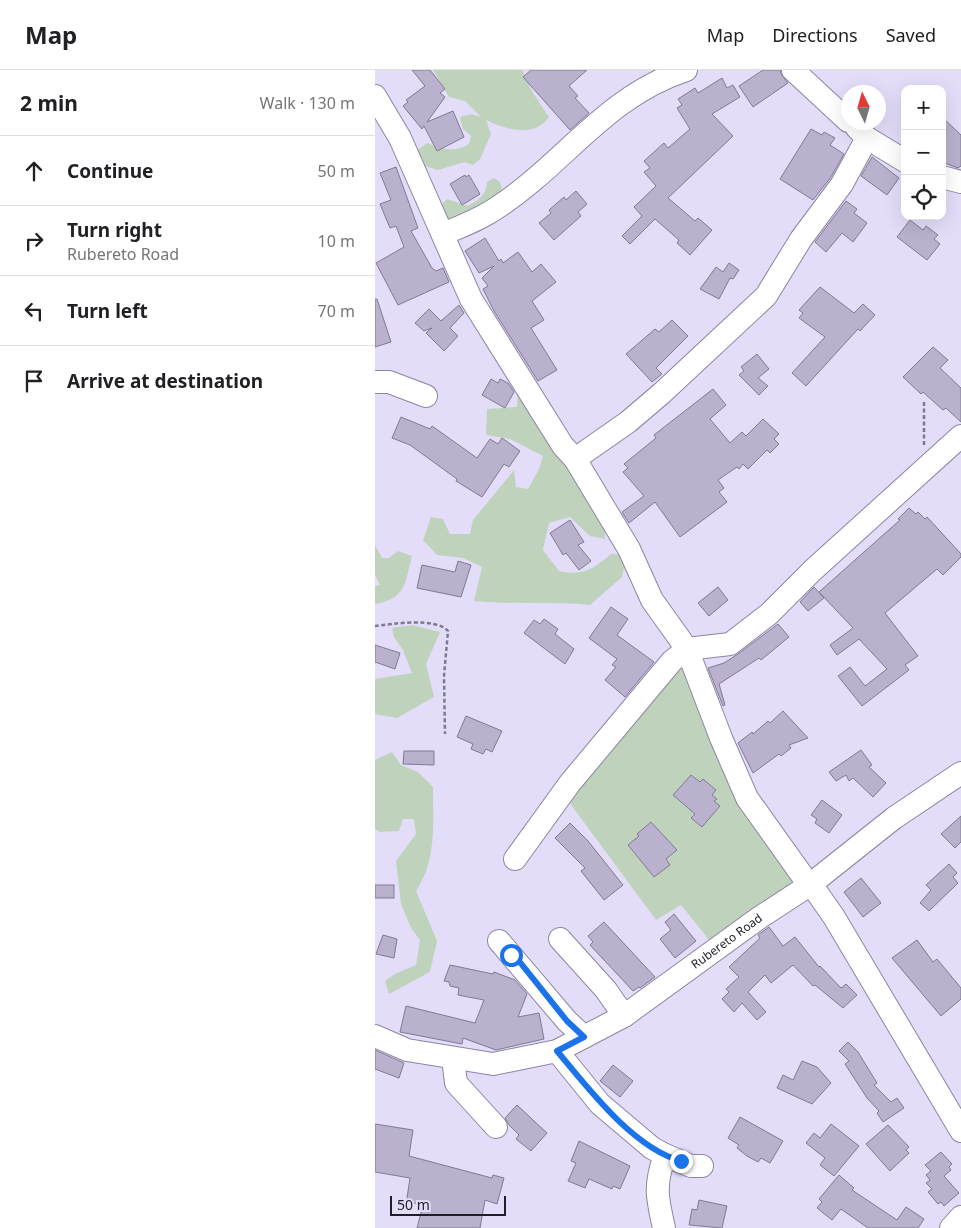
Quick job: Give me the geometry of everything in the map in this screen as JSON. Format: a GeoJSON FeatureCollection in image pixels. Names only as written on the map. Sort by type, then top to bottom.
{"type":"FeatureCollection","features":[{"type":"Feature","properties":{"kind":"street"},"geometry":{"type":"LineString","coordinates":[[443,234],[473,222],[499,207],[533,181],[591,126],[640,90],[686,70]]}},
{"type":"Feature","properties":{"kind":"street"},"geometry":{"type":"LineString","coordinates":[[793,70],[841,114]]}},
{"type":"Feature","properties":{"kind":"street"},"geometry":{"type":"LineString","coordinates":[[375,96],[400,138],[471,300],[563,446],[575,458],[629,549],[652,600],[687,649],[721,738],[747,798],[834,917],[961,1131]]}},
{"type":"Feature","properties":{"kind":"street"},"geometry":{"type":"LineString","coordinates":[[858,130],[867,138],[901,159]]}},
{"type":"Feature","properties":{"kind":"street"},"geometry":{"type":"LineString","coordinates":[[575,458],[628,422],[766,296],[801,239],[842,184],[867,138]]}},
{"type":"Feature","properties":{"kind":"street"},"geometry":{"type":"LineString","coordinates":[[946,178],[961,182]]}},
{"type":"Feature","properties":{"kind":"street"},"geometry":{"type":"LineString","coordinates":[[375,382],[389,382],[427,396]]}},
{"type":"Feature","properties":{"kind":"street"},"geometry":{"type":"LineString","coordinates":[[515,859],[570,783],[673,661],[687,649],[730,644],[769,614],[813,570],[961,436]]}},
{"type":"Feature","properties":{"kind":"street","name":"Rubereto Road"},"geometry":{"type":"LineString","coordinates":[[375,1036],[407,1050],[493,1064],[557,1051],[624,1016],[759,918],[811,884],[893,818],[961,773]]}},
{"type":"Feature","properties":{"kind":"street"},"geometry":{"type":"LineString","coordinates":[[560,939],[606,990],[624,1016]]}},
{"type":"Feature","properties":{"kind":"street"},"geometry":{"type":"LineString","coordinates":[[499,941],[567,1021],[584,1037]]}},
{"type":"Feature","properties":{"kind":"street"},"geometry":{"type":"LineString","coordinates":[[557,1051],[600,1104],[652,1148],[691,1166],[702,1166]]}},
{"type":"Feature","properties":{"kind":"street"},"geometry":{"type":"LineString","coordinates":[[453,1058],[456,1083],[496,1127]]}},
{"type":"Feature","properties":{"kind":"street"},"geometry":{"type":"LineString","coordinates":[[664,1228],[657,1193],[657,1176],[665,1155]]}},
{"type":"Feature","properties":{"kind":"street"},"geometry":{"type":"LineString","coordinates":[[951,1228],[961,1218]]}},
{"type":"Feature","properties":{"kind":"path"},"geometry":{"type":"LineString","coordinates":[[924,402],[925,469]]}},
{"type":"Feature","properties":{"kind":"path"},"geometry":{"type":"LineString","coordinates":[[375,626],[421,623],[444,627],[448,631],[443,676],[445,734]]}},
{"type":"Feature","properties":{"kind":"green space"},"geometry":{"type":"Polygon","coordinates":[[[433,70],[522,70],[533,93],[549,117],[543,124],[527,130],[510,129],[486,120],[491,134],[480,159],[473,165],[465,162],[438,170],[418,164],[416,151],[427,143],[448,149],[464,147],[469,144],[471,136],[463,129],[460,117],[471,114],[481,117],[465,101],[449,97],[433,70]]]}},
{"type":"Feature","properties":{"kind":"green space"},"geometry":{"type":"Polygon","coordinates":[[[494,178],[500,182],[502,189],[499,201],[450,225],[436,211],[447,199],[468,206],[482,196],[487,182],[494,178]]]}},
{"type":"Feature","properties":{"kind":"green space"},"geometry":{"type":"Polygon","coordinates":[[[518,393],[569,467],[604,523],[605,539],[590,536],[570,517],[549,523],[543,550],[559,571],[575,573],[588,570],[611,554],[627,555],[622,577],[590,605],[474,601],[482,567],[463,558],[437,555],[423,540],[431,517],[443,519],[450,534],[470,534],[473,520],[514,470],[516,487],[528,489],[539,469],[543,456],[510,439],[486,435],[487,409],[517,407],[518,393]]]}},
{"type":"Feature","properties":{"kind":"green space"},"geometry":{"type":"Polygon","coordinates":[[[375,545],[382,558],[389,558],[398,551],[412,556],[403,588],[393,598],[375,604],[375,586],[380,585],[375,575],[375,545]]]}},
{"type":"Feature","properties":{"kind":"green space"},"geometry":{"type":"Polygon","coordinates":[[[412,625],[440,632],[426,664],[434,697],[397,718],[375,714],[375,679],[412,673],[403,650],[394,637],[392,628],[412,625]]]}},
{"type":"Feature","properties":{"kind":"green space"},"geometry":{"type":"Polygon","coordinates":[[[681,655],[797,887],[714,946],[681,905],[656,920],[569,802],[681,655]]]}},
{"type":"Feature","properties":{"kind":"green space"},"geometry":{"type":"Polygon","coordinates":[[[392,752],[401,765],[418,772],[433,787],[431,854],[428,867],[416,891],[437,941],[430,972],[389,994],[385,981],[395,974],[416,965],[420,940],[411,928],[401,904],[396,861],[416,834],[414,819],[403,819],[399,831],[380,832],[375,829],[375,760],[392,752]]]}},
{"type":"Feature","properties":{"kind":"building"},"geometry":{"type":"Polygon","coordinates":[[[412,70],[430,70],[445,89],[440,93],[445,97],[427,122],[453,111],[464,137],[437,151],[424,126],[422,129],[403,106],[408,102],[406,100],[425,86],[412,70]]]}},
{"type":"Feature","properties":{"kind":"building"},"geometry":{"type":"Polygon","coordinates":[[[531,70],[587,70],[569,86],[578,96],[575,98],[589,113],[570,130],[523,77],[531,70]]]}},
{"type":"Feature","properties":{"kind":"building"},"geometry":{"type":"Polygon","coordinates":[[[763,70],[780,70],[788,83],[753,107],[739,86],[763,70]]]}},
{"type":"Feature","properties":{"kind":"building"},"geometry":{"type":"Polygon","coordinates":[[[722,78],[727,88],[733,85],[740,97],[712,114],[733,136],[668,198],[695,221],[698,218],[712,230],[690,255],[677,243],[679,240],[655,219],[630,244],[622,236],[642,216],[634,207],[656,186],[644,172],[650,168],[644,161],[664,143],[668,148],[690,129],[677,108],[682,105],[678,99],[695,88],[698,93],[722,78]]]}},
{"type":"Feature","properties":{"kind":"building"},"geometry":{"type":"Polygon","coordinates":[[[946,121],[961,135],[961,166],[958,168],[946,164],[946,121]]]}},
{"type":"Feature","properties":{"kind":"building"},"geometry":{"type":"Polygon","coordinates":[[[811,129],[822,135],[824,132],[835,138],[830,145],[844,154],[831,177],[813,200],[780,179],[811,129]]]}},
{"type":"Feature","properties":{"kind":"building"},"geometry":{"type":"Polygon","coordinates":[[[872,157],[899,178],[887,195],[861,176],[872,157]]]}},
{"type":"Feature","properties":{"kind":"building"},"geometry":{"type":"Polygon","coordinates":[[[396,167],[418,228],[411,231],[432,268],[436,271],[443,268],[449,282],[398,305],[376,263],[404,247],[396,226],[390,228],[380,204],[391,200],[380,173],[396,167]]]}},
{"type":"Feature","properties":{"kind":"building"},"geometry":{"type":"Polygon","coordinates":[[[465,175],[466,177],[469,175],[480,194],[462,205],[450,184],[465,175]]]}},
{"type":"Feature","properties":{"kind":"building"},"geometry":{"type":"Polygon","coordinates":[[[576,191],[587,204],[578,212],[581,216],[554,240],[539,223],[551,213],[549,210],[564,197],[566,200],[576,191]]]}},
{"type":"Feature","properties":{"kind":"building"},"geometry":{"type":"Polygon","coordinates":[[[846,201],[857,209],[854,213],[867,223],[853,242],[842,233],[826,252],[815,242],[846,201]]]}},
{"type":"Feature","properties":{"kind":"building"},"geometry":{"type":"Polygon","coordinates":[[[910,220],[923,230],[926,226],[938,235],[934,239],[940,244],[927,260],[897,237],[910,220]]]}},
{"type":"Feature","properties":{"kind":"building"},"geometry":{"type":"Polygon","coordinates":[[[485,238],[499,261],[501,259],[503,263],[518,252],[532,272],[541,264],[556,282],[532,301],[544,320],[531,328],[557,370],[538,381],[494,311],[483,289],[488,286],[482,278],[494,266],[479,273],[465,251],[485,238]]]}},
{"type":"Feature","properties":{"kind":"building"},"geometry":{"type":"Polygon","coordinates":[[[729,263],[739,270],[733,279],[730,278],[719,299],[700,289],[716,267],[723,272],[729,263]]]}},
{"type":"Feature","properties":{"kind":"building"},"geometry":{"type":"Polygon","coordinates":[[[820,287],[854,313],[863,304],[875,315],[860,331],[858,329],[806,386],[792,373],[825,337],[799,318],[803,313],[799,310],[820,287]]]}},
{"type":"Feature","properties":{"kind":"building"},"geometry":{"type":"Polygon","coordinates":[[[375,299],[377,299],[391,342],[375,347],[375,299]]]}},
{"type":"Feature","properties":{"kind":"building"},"geometry":{"type":"Polygon","coordinates":[[[459,305],[464,313],[450,328],[458,336],[444,351],[426,333],[432,328],[424,331],[415,323],[429,309],[441,321],[459,305]]]}},
{"type":"Feature","properties":{"kind":"building"},"geometry":{"type":"Polygon","coordinates":[[[672,320],[688,336],[656,368],[662,374],[652,382],[626,354],[655,329],[659,332],[672,320]]]}},
{"type":"Feature","properties":{"kind":"building"},"geometry":{"type":"Polygon","coordinates":[[[933,347],[948,360],[940,368],[961,388],[961,422],[946,408],[943,410],[923,392],[921,394],[903,377],[933,347]]]}},
{"type":"Feature","properties":{"kind":"building"},"geometry":{"type":"Polygon","coordinates":[[[757,354],[769,369],[758,378],[768,386],[759,395],[739,375],[744,371],[741,367],[757,354]]]}},
{"type":"Feature","properties":{"kind":"building"},"geometry":{"type":"Polygon","coordinates":[[[491,379],[498,383],[500,379],[508,383],[514,392],[505,408],[482,395],[491,379]]]}},
{"type":"Feature","properties":{"kind":"building"},"geometry":{"type":"Polygon","coordinates":[[[713,389],[726,405],[710,419],[730,443],[742,432],[746,436],[763,419],[779,434],[774,439],[779,444],[770,453],[767,450],[748,469],[743,464],[739,469],[737,467],[718,480],[724,488],[719,492],[727,502],[680,537],[655,502],[629,523],[622,512],[644,496],[623,472],[628,468],[624,464],[656,438],[654,435],[713,389]]]}},
{"type":"Feature","properties":{"kind":"building"},"geometry":{"type":"Polygon","coordinates":[[[401,417],[430,429],[432,426],[477,458],[490,439],[498,444],[502,438],[520,451],[509,467],[504,464],[482,497],[456,481],[457,479],[410,445],[392,438],[401,417]]]}},
{"type":"Feature","properties":{"kind":"building"},"geometry":{"type":"Polygon","coordinates":[[[909,508],[916,514],[918,512],[925,519],[927,517],[961,554],[961,557],[943,575],[937,569],[885,613],[918,656],[905,665],[909,670],[862,706],[838,676],[850,667],[865,686],[887,669],[859,639],[837,655],[830,645],[853,628],[819,592],[900,520],[898,519],[909,508]]]}},
{"type":"Feature","properties":{"kind":"building"},"geometry":{"type":"Polygon","coordinates":[[[570,520],[584,542],[578,545],[591,561],[579,570],[566,553],[563,555],[550,533],[570,520]]]}},
{"type":"Feature","properties":{"kind":"building"},"geometry":{"type":"Polygon","coordinates":[[[458,561],[471,565],[461,597],[417,588],[422,565],[455,572],[458,561]]]}},
{"type":"Feature","properties":{"kind":"building"},"geometry":{"type":"Polygon","coordinates":[[[718,587],[728,600],[709,616],[698,603],[718,587]]]}},
{"type":"Feature","properties":{"kind":"building"},"geometry":{"type":"Polygon","coordinates":[[[814,587],[824,598],[808,611],[800,602],[814,587]]]}},
{"type":"Feature","properties":{"kind":"building"},"geometry":{"type":"Polygon","coordinates":[[[611,607],[628,619],[617,635],[654,662],[625,697],[605,680],[616,667],[612,665],[617,659],[589,638],[611,607]]]}},
{"type":"Feature","properties":{"kind":"building"},"geometry":{"type":"Polygon","coordinates":[[[544,619],[558,629],[555,634],[574,649],[565,664],[524,633],[534,620],[540,624],[544,619]]]}},
{"type":"Feature","properties":{"kind":"building"},"geometry":{"type":"Polygon","coordinates":[[[778,624],[789,637],[761,660],[759,658],[719,684],[725,705],[723,706],[708,668],[724,663],[778,624]]]}},
{"type":"Feature","properties":{"kind":"building"},"geometry":{"type":"Polygon","coordinates":[[[375,645],[400,653],[395,669],[375,662],[375,645]]]}},
{"type":"Feature","properties":{"kind":"building"},"geometry":{"type":"Polygon","coordinates":[[[783,711],[808,738],[789,745],[791,748],[781,756],[779,754],[753,773],[738,743],[752,732],[753,734],[768,721],[770,723],[783,711]]]}},
{"type":"Feature","properties":{"kind":"building"},"geometry":{"type":"Polygon","coordinates":[[[466,716],[502,731],[492,752],[486,749],[483,754],[471,749],[473,744],[457,737],[466,716]]]}},
{"type":"Feature","properties":{"kind":"building"},"geometry":{"type":"Polygon","coordinates":[[[861,750],[872,765],[869,767],[886,783],[873,797],[853,778],[849,781],[846,775],[836,781],[829,772],[861,750]]]}},
{"type":"Feature","properties":{"kind":"building"},"geometry":{"type":"Polygon","coordinates":[[[404,751],[434,751],[434,765],[403,764],[404,751]]]}},
{"type":"Feature","properties":{"kind":"building"},"geometry":{"type":"Polygon","coordinates":[[[691,775],[700,782],[703,779],[716,790],[712,795],[717,799],[714,801],[720,806],[702,827],[691,818],[695,814],[673,795],[691,775]]]}},
{"type":"Feature","properties":{"kind":"building"},"geometry":{"type":"Polygon","coordinates":[[[822,800],[842,815],[829,833],[815,823],[817,819],[811,815],[822,800]]]}},
{"type":"Feature","properties":{"kind":"building"},"geometry":{"type":"Polygon","coordinates":[[[961,816],[961,842],[955,848],[941,834],[961,816]]]}},
{"type":"Feature","properties":{"kind":"building"},"geometry":{"type":"Polygon","coordinates":[[[651,822],[677,850],[666,859],[670,865],[654,877],[628,845],[651,822]]]}},
{"type":"Feature","properties":{"kind":"building"},"geometry":{"type":"Polygon","coordinates":[[[570,823],[588,841],[623,885],[604,900],[581,871],[585,868],[555,838],[570,823]]]}},
{"type":"Feature","properties":{"kind":"building"},"geometry":{"type":"Polygon","coordinates":[[[949,864],[957,873],[953,877],[958,883],[929,911],[920,903],[931,890],[926,885],[949,864]]]}},
{"type":"Feature","properties":{"kind":"building"},"geometry":{"type":"Polygon","coordinates":[[[861,878],[881,903],[863,917],[844,892],[861,878]]]}},
{"type":"Feature","properties":{"kind":"building"},"geometry":{"type":"Polygon","coordinates":[[[375,885],[394,885],[394,898],[375,898],[375,885]]]}},
{"type":"Feature","properties":{"kind":"building"},"geometry":{"type":"Polygon","coordinates":[[[674,914],[696,941],[675,958],[660,939],[671,930],[665,922],[674,914]]]}},
{"type":"Feature","properties":{"kind":"building"},"geometry":{"type":"Polygon","coordinates":[[[604,922],[655,977],[640,988],[633,991],[590,945],[593,942],[588,936],[604,922]]]}},
{"type":"Feature","properties":{"kind":"building"},"geometry":{"type":"Polygon","coordinates":[[[769,927],[783,946],[795,937],[819,967],[841,988],[846,984],[857,995],[843,1008],[815,985],[813,986],[793,965],[771,983],[765,975],[748,992],[766,1012],[757,1020],[742,1003],[734,1012],[722,999],[729,992],[726,989],[739,977],[729,967],[760,938],[758,935],[769,927]]]}},
{"type":"Feature","properties":{"kind":"building"},"geometry":{"type":"Polygon","coordinates":[[[383,935],[397,939],[394,958],[376,954],[383,935]]]}},
{"type":"Feature","properties":{"kind":"building"},"geometry":{"type":"Polygon","coordinates":[[[917,940],[933,962],[937,959],[961,988],[961,999],[941,1016],[892,958],[917,940]]]}},
{"type":"Feature","properties":{"kind":"building"},"geometry":{"type":"Polygon","coordinates":[[[450,965],[493,974],[494,972],[515,980],[527,994],[518,1017],[539,1013],[544,1039],[496,1050],[463,1038],[462,1044],[400,1032],[406,1006],[475,1023],[484,1000],[458,995],[459,988],[450,986],[449,982],[444,981],[450,965]]]}},
{"type":"Feature","properties":{"kind":"building"},"geometry":{"type":"Polygon","coordinates":[[[848,1042],[858,1052],[877,1083],[874,1085],[891,1102],[897,1098],[904,1108],[883,1122],[877,1113],[879,1111],[867,1098],[845,1064],[849,1061],[839,1051],[848,1042]]]}},
{"type":"Feature","properties":{"kind":"building"},"geometry":{"type":"Polygon","coordinates":[[[375,1050],[404,1063],[399,1078],[375,1069],[375,1050]]]}},
{"type":"Feature","properties":{"kind":"building"},"geometry":{"type":"Polygon","coordinates":[[[802,1061],[817,1067],[831,1083],[812,1104],[777,1088],[783,1075],[793,1080],[802,1061]]]}},
{"type":"Feature","properties":{"kind":"building"},"geometry":{"type":"Polygon","coordinates":[[[613,1065],[633,1081],[620,1097],[600,1081],[613,1065]]]}},
{"type":"Feature","properties":{"kind":"building"},"geometry":{"type":"Polygon","coordinates":[[[517,1105],[547,1133],[531,1151],[516,1139],[519,1135],[505,1118],[517,1105]]]}},
{"type":"Feature","properties":{"kind":"building"},"geometry":{"type":"Polygon","coordinates":[[[740,1117],[783,1141],[770,1163],[761,1158],[758,1162],[747,1156],[737,1148],[739,1145],[728,1138],[740,1117]]]}},
{"type":"Feature","properties":{"kind":"building"},"geometry":{"type":"Polygon","coordinates":[[[375,1124],[413,1130],[409,1156],[492,1178],[493,1175],[504,1178],[497,1204],[485,1200],[480,1228],[417,1228],[423,1205],[409,1202],[407,1198],[410,1178],[375,1172],[375,1124]]]}},
{"type":"Feature","properties":{"kind":"building"},"geometry":{"type":"Polygon","coordinates":[[[831,1124],[859,1146],[834,1176],[820,1165],[825,1158],[806,1143],[814,1133],[820,1138],[831,1124]]]}},
{"type":"Feature","properties":{"kind":"building"},"geometry":{"type":"Polygon","coordinates":[[[888,1125],[909,1147],[906,1150],[909,1153],[890,1171],[866,1144],[888,1125]]]}},
{"type":"Feature","properties":{"kind":"building"},"geometry":{"type":"Polygon","coordinates":[[[579,1141],[630,1166],[620,1189],[613,1186],[612,1189],[589,1179],[585,1188],[568,1181],[576,1163],[571,1161],[579,1141]]]}},
{"type":"Feature","properties":{"kind":"building"},"geometry":{"type":"Polygon","coordinates":[[[941,1152],[952,1164],[949,1167],[951,1170],[944,1176],[959,1193],[944,1206],[941,1202],[938,1204],[928,1192],[932,1189],[926,1183],[930,1180],[926,1175],[931,1171],[925,1165],[941,1152]]]}},
{"type":"Feature","properties":{"kind":"building"},"geometry":{"type":"Polygon","coordinates":[[[839,1175],[854,1188],[852,1190],[897,1220],[906,1207],[924,1219],[918,1228],[868,1228],[841,1209],[832,1220],[817,1208],[822,1202],[819,1199],[839,1175]]]}},
{"type":"Feature","properties":{"kind":"building"},"geometry":{"type":"Polygon","coordinates":[[[699,1200],[727,1206],[722,1228],[689,1225],[692,1209],[697,1210],[699,1200]]]}},
{"type":"Feature","properties":{"kind":"route"},"geometry":{"type":"LineString","coordinates":[[511,955],[519,961],[567,1021],[584,1037],[557,1051],[600,1104],[652,1148],[675,1160],[681,1161]]}}]}
